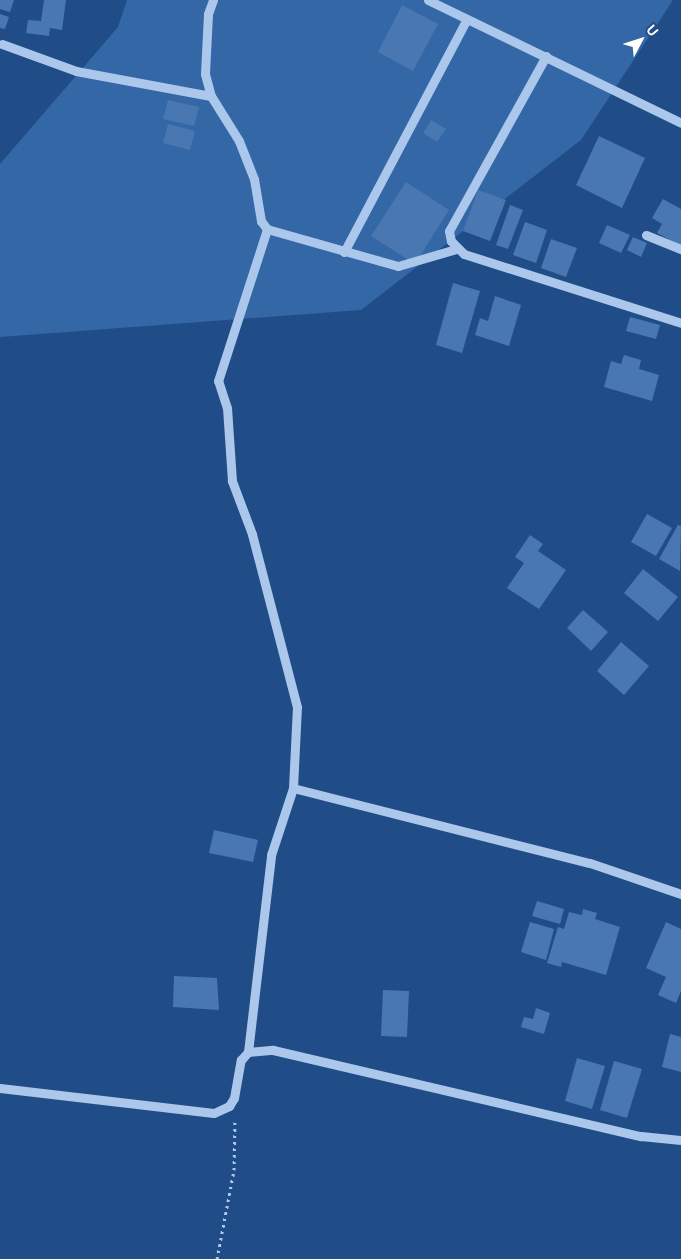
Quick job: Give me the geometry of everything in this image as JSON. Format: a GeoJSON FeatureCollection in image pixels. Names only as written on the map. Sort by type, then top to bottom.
{"type":"FeatureCollection","features":[{"type":"Feature","properties":{"kind":"street"},"geometry":{"type":"LineString","coordinates":[[213,0],[206,42],[205,74],[210,96],[238,141],[254,180],[261,221],[267,229],[398,266],[456,249],[681,323]]}},
{"type":"Feature","properties":{"kind":"street"},"geometry":{"type":"LineString","coordinates":[[428,0],[546,56],[681,124]]}},
{"type":"Feature","properties":{"kind":"street"},"geometry":{"type":"LineString","coordinates":[[344,252],[467,18]]}},
{"type":"Feature","properties":{"kind":"street"},"geometry":{"type":"LineString","coordinates":[[2,44],[76,72],[210,96]]}},
{"type":"Feature","properties":{"kind":"street"},"geometry":{"type":"LineString","coordinates":[[456,249],[449,231],[546,56]]}},
{"type":"Feature","properties":{"kind":"street"},"geometry":{"type":"LineString","coordinates":[[0,1088],[214,1113],[222,1111],[234,1098],[241,1060],[248,1052],[259,933],[271,855],[293,788],[297,707],[252,534],[232,481],[227,408],[218,380],[267,229]]}},
{"type":"Feature","properties":{"kind":"street"},"geometry":{"type":"LineString","coordinates":[[646,235],[681,249]]}},
{"type":"Feature","properties":{"kind":"street"},"geometry":{"type":"LineString","coordinates":[[293,788],[590,863],[681,894]]}},
{"type":"Feature","properties":{"kind":"street"},"geometry":{"type":"LineString","coordinates":[[248,1052],[273,1050],[641,1136],[681,1140]]}},
{"type":"Feature","properties":{"kind":"path"},"geometry":{"type":"LineString","coordinates":[[217,1259],[234,1170],[234,1098]]}},
{"type":"Feature","properties":{"kind":"shaded area"},"geometry":{"type":"Polygon","coordinates":[[[127,0],[673,0],[581,140],[361,310],[0,337],[0,164],[118,27],[127,0]]]}},
{"type":"Feature","properties":{"kind":"building"},"geometry":{"type":"Polygon","coordinates":[[[0,0],[14,0],[10,12],[0,9],[0,0]]]}},
{"type":"Feature","properties":{"kind":"building"},"geometry":{"type":"Polygon","coordinates":[[[44,0],[66,0],[62,30],[50,28],[49,36],[26,33],[28,20],[41,21],[44,0]]]}},
{"type":"Feature","properties":{"kind":"building"},"geometry":{"type":"Polygon","coordinates":[[[402,5],[438,24],[413,71],[378,52],[402,5]]]}},
{"type":"Feature","properties":{"kind":"building"},"geometry":{"type":"Polygon","coordinates":[[[0,14],[9,17],[5,29],[0,28],[0,14]]]}},
{"type":"Feature","properties":{"kind":"building"},"geometry":{"type":"Polygon","coordinates":[[[168,100],[199,107],[194,126],[163,119],[168,100]]]}},
{"type":"Feature","properties":{"kind":"building"},"geometry":{"type":"Polygon","coordinates":[[[431,120],[446,129],[437,142],[423,133],[431,120]]]}},
{"type":"Feature","properties":{"kind":"building"},"geometry":{"type":"Polygon","coordinates":[[[168,124],[195,131],[190,150],[163,143],[168,124]]]}},
{"type":"Feature","properties":{"kind":"building"},"geometry":{"type":"Polygon","coordinates":[[[599,136],[645,158],[622,208],[576,185],[599,136]]]}},
{"type":"Feature","properties":{"kind":"building"},"geometry":{"type":"Polygon","coordinates":[[[406,182],[449,210],[415,264],[371,236],[406,182]]]}},
{"type":"Feature","properties":{"kind":"building"},"geometry":{"type":"Polygon","coordinates":[[[478,190],[506,200],[490,241],[463,231],[478,190]]]}},
{"type":"Feature","properties":{"kind":"building"},"geometry":{"type":"Polygon","coordinates":[[[663,199],[681,209],[681,246],[657,233],[662,224],[652,218],[663,199]]]}},
{"type":"Feature","properties":{"kind":"building"},"geometry":{"type":"Polygon","coordinates":[[[510,205],[523,210],[508,249],[496,245],[510,205]]]}},
{"type":"Feature","properties":{"kind":"building"},"geometry":{"type":"Polygon","coordinates":[[[525,222],[547,230],[536,263],[513,255],[525,222]]]}},
{"type":"Feature","properties":{"kind":"building"},"geometry":{"type":"Polygon","coordinates":[[[607,225],[630,235],[621,253],[599,243],[607,225]]]}},
{"type":"Feature","properties":{"kind":"building"},"geometry":{"type":"Polygon","coordinates":[[[633,237],[647,243],[641,257],[627,250],[633,237]]]}},
{"type":"Feature","properties":{"kind":"building"},"geometry":{"type":"Polygon","coordinates":[[[551,239],[577,248],[566,277],[541,268],[551,239]]]}},
{"type":"Feature","properties":{"kind":"building"},"geometry":{"type":"Polygon","coordinates":[[[453,283],[480,291],[462,353],[436,345],[453,283]]]}},
{"type":"Feature","properties":{"kind":"building"},"geometry":{"type":"Polygon","coordinates":[[[495,296],[521,305],[509,346],[475,335],[480,318],[488,321],[495,296]]]}},
{"type":"Feature","properties":{"kind":"building"},"geometry":{"type":"Polygon","coordinates":[[[630,317],[660,325],[656,339],[626,331],[630,317]]]}},
{"type":"Feature","properties":{"kind":"building"},"geometry":{"type":"Polygon","coordinates":[[[624,355],[641,360],[639,369],[659,375],[652,401],[604,387],[611,361],[621,364],[624,355]]]}},
{"type":"Feature","properties":{"kind":"building"},"geometry":{"type":"Polygon","coordinates":[[[647,514],[672,528],[656,556],[631,542],[647,514]]]}},
{"type":"Feature","properties":{"kind":"building"},"geometry":{"type":"Polygon","coordinates":[[[678,525],[681,526],[680,571],[659,559],[678,525]]]}},
{"type":"Feature","properties":{"kind":"building"},"geometry":{"type":"Polygon","coordinates":[[[530,535],[543,544],[538,551],[566,570],[539,609],[507,588],[524,563],[515,557],[530,535]]]}},
{"type":"Feature","properties":{"kind":"building"},"geometry":{"type":"Polygon","coordinates":[[[643,569],[678,597],[658,621],[624,593],[643,569]]]}},
{"type":"Feature","properties":{"kind":"building"},"geometry":{"type":"Polygon","coordinates":[[[583,610],[608,632],[591,651],[567,628],[583,610]]]}},
{"type":"Feature","properties":{"kind":"building"},"geometry":{"type":"Polygon","coordinates":[[[621,642],[649,666],[624,695],[597,671],[621,642]]]}},
{"type":"Feature","properties":{"kind":"building"},"geometry":{"type":"Polygon","coordinates":[[[214,830],[258,840],[253,862],[209,853],[214,830]]]}},
{"type":"Feature","properties":{"kind":"building"},"geometry":{"type":"Polygon","coordinates":[[[537,901],[564,909],[560,924],[532,916],[537,901]]]}},
{"type":"Feature","properties":{"kind":"building"},"geometry":{"type":"Polygon","coordinates":[[[583,909],[597,913],[595,919],[620,927],[606,975],[562,962],[561,967],[547,963],[558,927],[564,929],[569,912],[582,915],[583,909]]]}},
{"type":"Feature","properties":{"kind":"building"},"geometry":{"type":"Polygon","coordinates":[[[530,922],[554,929],[546,960],[521,952],[530,922]]]}},
{"type":"Feature","properties":{"kind":"building"},"geometry":{"type":"Polygon","coordinates":[[[666,922],[681,929],[681,991],[676,1003],[658,995],[666,977],[646,968],[666,922]]]}},
{"type":"Feature","properties":{"kind":"building"},"geometry":{"type":"Polygon","coordinates":[[[174,976],[217,978],[219,1010],[173,1007],[174,976]]]}},
{"type":"Feature","properties":{"kind":"building"},"geometry":{"type":"Polygon","coordinates":[[[383,990],[409,991],[407,1037],[381,1036],[383,990]]]}},
{"type":"Feature","properties":{"kind":"building"},"geometry":{"type":"Polygon","coordinates":[[[536,1008],[550,1013],[544,1034],[521,1027],[524,1017],[533,1019],[536,1008]]]}},
{"type":"Feature","properties":{"kind":"building"},"geometry":{"type":"Polygon","coordinates":[[[670,1034],[681,1037],[681,1072],[662,1067],[670,1034]]]}},
{"type":"Feature","properties":{"kind":"building"},"geometry":{"type":"Polygon","coordinates":[[[577,1058],[605,1066],[592,1109],[565,1101],[577,1058]]]}},
{"type":"Feature","properties":{"kind":"building"},"geometry":{"type":"Polygon","coordinates":[[[614,1061],[642,1069],[627,1118],[600,1110],[614,1061]]]}}]}
